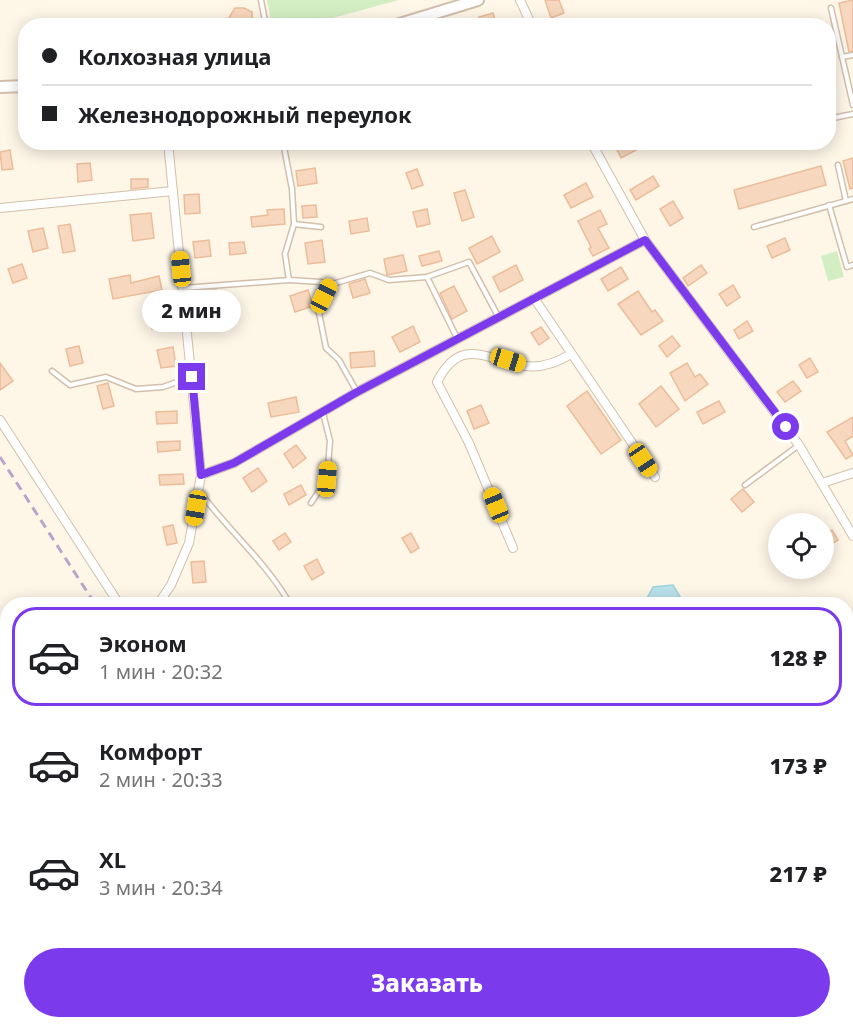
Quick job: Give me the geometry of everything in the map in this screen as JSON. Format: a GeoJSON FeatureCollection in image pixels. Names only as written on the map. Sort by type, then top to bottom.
{"type":"FeatureCollection","features":[{"type":"Feature","properties":{"kind":"street"},"geometry":{"type":"LineString","coordinates":[[419,18],[478,0]]}},
{"type":"Feature","properties":{"kind":"street"},"geometry":{"type":"LineString","coordinates":[[520,0],[528,18]]}},
{"type":"Feature","properties":{"kind":"street"},"geometry":{"type":"LineString","coordinates":[[0,87],[18,86]]}},
{"type":"Feature","properties":{"kind":"street"},"geometry":{"type":"LineString","coordinates":[[163,597],[171,585],[189,543],[201,475],[169,150]]}},
{"type":"Feature","properties":{"kind":"street"},"geometry":{"type":"LineString","coordinates":[[595,150],[645,240],[799,445],[853,536]]}},
{"type":"Feature","properties":{"kind":"street"},"geometry":{"type":"LineString","coordinates":[[0,208],[173,191]]}},
{"type":"Feature","properties":{"kind":"street"},"geometry":{"type":"LineString","coordinates":[[201,475],[234,463],[357,392],[645,240]]}},
{"type":"Feature","properties":{"kind":"street"},"geometry":{"type":"LineString","coordinates":[[534,298],[655,477]]}},
{"type":"Feature","properties":{"kind":"street"},"geometry":{"type":"LineString","coordinates":[[457,338],[465,354]]}},
{"type":"Feature","properties":{"kind":"street"},"geometry":{"type":"LineString","coordinates":[[513,548],[469,443],[437,382],[450,363],[465,354],[489,356],[526,366],[544,366],[571,354]]}},
{"type":"Feature","properties":{"kind":"street"},"geometry":{"type":"LineString","coordinates":[[0,420],[114,597]]}},
{"type":"Feature","properties":{"kind":"street"},"geometry":{"type":"LineString","coordinates":[[822,483],[853,473]]}},
{"type":"Feature","properties":{"kind":"lane"},"geometry":{"type":"LineString","coordinates":[[261,0],[264,18]]}},
{"type":"Feature","properties":{"kind":"lane"},"geometry":{"type":"LineString","coordinates":[[831,8],[833,18]]}},
{"type":"Feature","properties":{"kind":"lane"},"geometry":{"type":"LineString","coordinates":[[836,30],[853,105]]}},
{"type":"Feature","properties":{"kind":"lane"},"geometry":{"type":"LineString","coordinates":[[842,57],[853,55]]}},
{"type":"Feature","properties":{"kind":"lane"},"geometry":{"type":"LineString","coordinates":[[836,117],[853,114]]}},
{"type":"Feature","properties":{"kind":"lane"},"geometry":{"type":"LineString","coordinates":[[285,150],[292,189],[294,224],[285,254],[289,280]]}},
{"type":"Feature","properties":{"kind":"lane"},"geometry":{"type":"LineString","coordinates":[[838,165],[846,201]]}},
{"type":"Feature","properties":{"kind":"lane"},"geometry":{"type":"LineString","coordinates":[[754,227],[853,199]]}},
{"type":"Feature","properties":{"kind":"lane"},"geometry":{"type":"LineString","coordinates":[[829,206],[847,267],[853,265]]}},
{"type":"Feature","properties":{"kind":"lane"},"geometry":{"type":"LineString","coordinates":[[294,224],[321,227]]}},
{"type":"Feature","properties":{"kind":"lane"},"geometry":{"type":"LineString","coordinates":[[183,288],[289,280],[321,282],[329,285],[370,273],[389,280],[427,277],[469,262],[498,316]]}},
{"type":"Feature","properties":{"kind":"lane"},"geometry":{"type":"LineString","coordinates":[[427,277],[457,338]]}},
{"type":"Feature","properties":{"kind":"lane"},"geometry":{"type":"LineString","coordinates":[[329,285],[318,308],[326,348],[339,360],[357,392]]}},
{"type":"Feature","properties":{"kind":"lane"},"geometry":{"type":"LineString","coordinates":[[52,371],[70,385],[106,377],[136,389],[162,387],[192,377]]}},
{"type":"Feature","properties":{"kind":"lane"},"geometry":{"type":"LineString","coordinates":[[311,503],[327,479],[330,441],[323,413]]}},
{"type":"Feature","properties":{"kind":"lane"},"geometry":{"type":"LineString","coordinates":[[745,485],[799,445]]}},
{"type":"Feature","properties":{"kind":"lane"},"geometry":{"type":"LineString","coordinates":[[199,491],[221,521],[278,583],[286,597]]}},
{"type":"Feature","properties":{"kind":"green space"},"geometry":{"type":"Polygon","coordinates":[[[267,0],[399,0],[333,18],[270,18],[267,0]]]}},
{"type":"Feature","properties":{"kind":"green space"},"geometry":{"type":"Polygon","coordinates":[[[837,251],[844,277],[828,281],[821,256],[837,251]]]}},
{"type":"Feature","properties":{"kind":"water"},"geometry":{"type":"Polygon","coordinates":[[[673,585],[680,597],[648,597],[653,587],[673,585]]]}},
{"type":"Feature","properties":{"kind":"building"},"geometry":{"type":"Polygon","coordinates":[[[545,0],[559,0],[564,13],[551,18],[545,0]]]}},
{"type":"Feature","properties":{"kind":"building"},"geometry":{"type":"Polygon","coordinates":[[[853,0],[853,51],[849,52],[839,3],[853,0]]]}},
{"type":"Feature","properties":{"kind":"building"},"geometry":{"type":"Polygon","coordinates":[[[235,8],[244,8],[252,12],[252,18],[229,18],[235,8]]]}},
{"type":"Feature","properties":{"kind":"building"},"geometry":{"type":"Polygon","coordinates":[[[493,13],[495,18],[479,18],[493,13]]]}},
{"type":"Feature","properties":{"kind":"building"},"geometry":{"type":"Polygon","coordinates":[[[10,150],[13,169],[2,170],[0,152],[10,150]]]}},
{"type":"Feature","properties":{"kind":"building"},"geometry":{"type":"Polygon","coordinates":[[[617,150],[636,150],[621,158],[617,150]]]}},
{"type":"Feature","properties":{"kind":"building"},"geometry":{"type":"Polygon","coordinates":[[[853,158],[853,188],[850,189],[843,161],[853,158]]]}},
{"type":"Feature","properties":{"kind":"building"},"geometry":{"type":"Polygon","coordinates":[[[90,163],[92,180],[78,182],[77,164],[90,163]]]}},
{"type":"Feature","properties":{"kind":"building"},"geometry":{"type":"Polygon","coordinates":[[[821,166],[826,185],[739,209],[734,190],[821,166]]]}},
{"type":"Feature","properties":{"kind":"building"},"geometry":{"type":"Polygon","coordinates":[[[315,168],[317,183],[298,186],[296,171],[315,168]]]}},
{"type":"Feature","properties":{"kind":"building"},"geometry":{"type":"Polygon","coordinates":[[[417,169],[423,185],[412,189],[406,173],[417,169]]]}},
{"type":"Feature","properties":{"kind":"building"},"geometry":{"type":"Polygon","coordinates":[[[653,176],[659,186],[636,200],[630,190],[653,176]]]}},
{"type":"Feature","properties":{"kind":"building"},"geometry":{"type":"Polygon","coordinates":[[[131,179],[148,179],[148,187],[131,189],[131,179]]]}},
{"type":"Feature","properties":{"kind":"building"},"geometry":{"type":"Polygon","coordinates":[[[586,183],[593,197],[571,208],[564,195],[586,183]]]}},
{"type":"Feature","properties":{"kind":"building"},"geometry":{"type":"Polygon","coordinates":[[[465,190],[474,217],[462,221],[454,193],[465,190]]]}},
{"type":"Feature","properties":{"kind":"building"},"geometry":{"type":"Polygon","coordinates":[[[199,194],[200,213],[185,214],[184,195],[199,194]]]}},
{"type":"Feature","properties":{"kind":"building"},"geometry":{"type":"Polygon","coordinates":[[[673,201],[683,218],[670,226],[660,209],[673,201]]]}},
{"type":"Feature","properties":{"kind":"building"},"geometry":{"type":"Polygon","coordinates":[[[316,205],[317,217],[303,218],[302,206],[316,205]]]}},
{"type":"Feature","properties":{"kind":"building"},"geometry":{"type":"Polygon","coordinates":[[[284,209],[285,224],[252,227],[251,217],[268,215],[267,210],[284,209]]]}},
{"type":"Feature","properties":{"kind":"building"},"geometry":{"type":"Polygon","coordinates":[[[427,209],[430,224],[417,227],[413,212],[427,209]]]}},
{"type":"Feature","properties":{"kind":"building"},"geometry":{"type":"Polygon","coordinates":[[[600,210],[607,224],[598,228],[609,248],[593,256],[578,221],[600,210]]]}},
{"type":"Feature","properties":{"kind":"building"},"geometry":{"type":"Polygon","coordinates":[[[151,213],[154,238],[133,241],[130,215],[151,213]]]}},
{"type":"Feature","properties":{"kind":"building"},"geometry":{"type":"Polygon","coordinates":[[[367,218],[369,231],[351,234],[349,221],[367,218]]]}},
{"type":"Feature","properties":{"kind":"building"},"geometry":{"type":"Polygon","coordinates":[[[70,224],[75,251],[63,253],[58,226],[70,224]]]}},
{"type":"Feature","properties":{"kind":"building"},"geometry":{"type":"Polygon","coordinates":[[[43,228],[48,248],[33,252],[28,231],[43,228]]]}},
{"type":"Feature","properties":{"kind":"building"},"geometry":{"type":"Polygon","coordinates":[[[492,236],[500,252],[477,264],[469,248],[492,236]]]}},
{"type":"Feature","properties":{"kind":"building"},"geometry":{"type":"Polygon","coordinates":[[[785,238],[790,250],[772,258],[767,246],[785,238]]]}},
{"type":"Feature","properties":{"kind":"building"},"geometry":{"type":"Polygon","coordinates":[[[209,240],[211,256],[195,258],[193,242],[209,240]]]}},
{"type":"Feature","properties":{"kind":"building"},"geometry":{"type":"Polygon","coordinates":[[[322,240],[325,262],[308,264],[305,243],[322,240]]]}},
{"type":"Feature","properties":{"kind":"building"},"geometry":{"type":"Polygon","coordinates":[[[244,242],[246,253],[230,255],[229,243],[244,242]]]}},
{"type":"Feature","properties":{"kind":"building"},"geometry":{"type":"Polygon","coordinates":[[[439,251],[442,261],[422,266],[419,256],[439,251]]]}},
{"type":"Feature","properties":{"kind":"building"},"geometry":{"type":"Polygon","coordinates":[[[403,255],[407,271],[387,275],[384,259],[403,255]]]}},
{"type":"Feature","properties":{"kind":"building"},"geometry":{"type":"Polygon","coordinates":[[[22,264],[27,278],[13,283],[8,269],[22,264]]]}},
{"type":"Feature","properties":{"kind":"building"},"geometry":{"type":"Polygon","coordinates":[[[516,265],[523,280],[500,292],[493,277],[516,265]]]}},
{"type":"Feature","properties":{"kind":"building"},"geometry":{"type":"Polygon","coordinates":[[[701,265],[707,273],[688,286],[683,278],[701,265]]]}},
{"type":"Feature","properties":{"kind":"building"},"geometry":{"type":"Polygon","coordinates":[[[621,267],[628,279],[608,291],[601,279],[621,267]]]}},
{"type":"Feature","properties":{"kind":"building"},"geometry":{"type":"Polygon","coordinates":[[[130,275],[131,283],[159,276],[162,290],[113,299],[109,279],[130,275]]]}},
{"type":"Feature","properties":{"kind":"building"},"geometry":{"type":"Polygon","coordinates":[[[365,279],[370,293],[353,298],[349,284],[365,279]]]}},
{"type":"Feature","properties":{"kind":"building"},"geometry":{"type":"Polygon","coordinates":[[[733,285],[740,297],[727,306],[719,294],[733,285]]]}},
{"type":"Feature","properties":{"kind":"building"},"geometry":{"type":"Polygon","coordinates":[[[454,286],[467,311],[452,319],[440,293],[454,286]]]}},
{"type":"Feature","properties":{"kind":"building"},"geometry":{"type":"Polygon","coordinates":[[[216,290],[217,311],[201,312],[199,291],[216,290]]]}},
{"type":"Feature","properties":{"kind":"building"},"geometry":{"type":"Polygon","coordinates":[[[308,290],[313,306],[295,312],[290,296],[308,290]]]}},
{"type":"Feature","properties":{"kind":"building"},"geometry":{"type":"Polygon","coordinates":[[[638,291],[652,312],[655,310],[663,321],[641,335],[618,304],[638,291]]]}},
{"type":"Feature","properties":{"kind":"building"},"geometry":{"type":"Polygon","coordinates":[[[168,313],[171,324],[152,329],[150,318],[168,313]]]}},
{"type":"Feature","properties":{"kind":"building"},"geometry":{"type":"Polygon","coordinates":[[[747,321],[753,331],[739,339],[734,330],[747,321]]]}},
{"type":"Feature","properties":{"kind":"building"},"geometry":{"type":"Polygon","coordinates":[[[413,326],[420,342],[400,352],[392,337],[413,326]]]}},
{"type":"Feature","properties":{"kind":"building"},"geometry":{"type":"Polygon","coordinates":[[[541,327],[549,338],[539,345],[531,333],[541,327]]]}},
{"type":"Feature","properties":{"kind":"building"},"geometry":{"type":"Polygon","coordinates":[[[672,336],[680,346],[667,357],[659,346],[672,336]]]}},
{"type":"Feature","properties":{"kind":"building"},"geometry":{"type":"Polygon","coordinates":[[[79,346],[83,363],[70,366],[66,349],[79,346]]]}},
{"type":"Feature","properties":{"kind":"building"},"geometry":{"type":"Polygon","coordinates":[[[173,347],[176,366],[161,368],[157,350],[173,347]]]}},
{"type":"Feature","properties":{"kind":"building"},"geometry":{"type":"Polygon","coordinates":[[[374,351],[375,366],[351,368],[350,353],[374,351]]]}},
{"type":"Feature","properties":{"kind":"building"},"geometry":{"type":"Polygon","coordinates":[[[810,358],[818,372],[807,378],[799,365],[810,358]]]}},
{"type":"Feature","properties":{"kind":"building"},"geometry":{"type":"Polygon","coordinates":[[[0,363],[13,381],[0,390],[0,363]]]}},
{"type":"Feature","properties":{"kind":"building"},"geometry":{"type":"Polygon","coordinates":[[[687,363],[695,377],[700,374],[708,384],[685,401],[670,373],[687,363]]]}},
{"type":"Feature","properties":{"kind":"building"},"geometry":{"type":"Polygon","coordinates":[[[793,381],[801,391],[785,402],[777,392],[793,381]]]}},
{"type":"Feature","properties":{"kind":"building"},"geometry":{"type":"Polygon","coordinates":[[[108,383],[114,406],[103,409],[97,386],[108,383]]]}},
{"type":"Feature","properties":{"kind":"building"},"geometry":{"type":"Polygon","coordinates":[[[661,386],[679,409],[656,427],[639,404],[661,386]]]}},
{"type":"Feature","properties":{"kind":"building"},"geometry":{"type":"Polygon","coordinates":[[[587,391],[621,440],[601,454],[567,406],[587,391]]]}},
{"type":"Feature","properties":{"kind":"building"},"geometry":{"type":"Polygon","coordinates":[[[296,397],[299,412],[271,417],[268,403],[296,397]]]}},
{"type":"Feature","properties":{"kind":"building"},"geometry":{"type":"Polygon","coordinates":[[[719,401],[725,412],[703,424],[697,412],[719,401]]]}},
{"type":"Feature","properties":{"kind":"building"},"geometry":{"type":"Polygon","coordinates":[[[481,405],[489,423],[474,429],[467,411],[481,405]]]}},
{"type":"Feature","properties":{"kind":"building"},"geometry":{"type":"Polygon","coordinates":[[[177,411],[177,423],[157,424],[156,412],[177,411]]]}},
{"type":"Feature","properties":{"kind":"building"},"geometry":{"type":"Polygon","coordinates":[[[853,417],[853,436],[845,441],[853,455],[846,459],[827,432],[853,417]]]}},
{"type":"Feature","properties":{"kind":"building"},"geometry":{"type":"Polygon","coordinates":[[[180,441],[180,450],[158,452],[157,442],[180,441]]]}},
{"type":"Feature","properties":{"kind":"building"},"geometry":{"type":"Polygon","coordinates":[[[296,445],[306,458],[293,468],[284,454],[296,445]]]}},
{"type":"Feature","properties":{"kind":"building"},"geometry":{"type":"Polygon","coordinates":[[[258,468],[267,481],[252,492],[243,478],[258,468]]]}},
{"type":"Feature","properties":{"kind":"building"},"geometry":{"type":"Polygon","coordinates":[[[183,474],[184,484],[160,485],[159,475],[183,474]]]}},
{"type":"Feature","properties":{"kind":"building"},"geometry":{"type":"Polygon","coordinates":[[[301,485],[306,495],[289,505],[284,494],[301,485]]]}},
{"type":"Feature","properties":{"kind":"building"},"geometry":{"type":"Polygon","coordinates":[[[743,489],[754,502],[742,512],[731,499],[743,489]]]}},
{"type":"Feature","properties":{"kind":"building"},"geometry":{"type":"Polygon","coordinates":[[[173,525],[177,543],[167,545],[163,527],[173,525]]]}},
{"type":"Feature","properties":{"kind":"building"},"geometry":{"type":"Polygon","coordinates":[[[285,533],[291,542],[279,550],[273,541],[285,533]]]}},
{"type":"Feature","properties":{"kind":"building"},"geometry":{"type":"Polygon","coordinates":[[[411,533],[419,548],[411,553],[402,538],[411,533]]]}},
{"type":"Feature","properties":{"kind":"building"},"geometry":{"type":"Polygon","coordinates":[[[317,559],[324,573],[312,580],[304,566],[317,559]]]}},
{"type":"Feature","properties":{"kind":"building"},"geometry":{"type":"Polygon","coordinates":[[[204,561],[206,582],[193,583],[191,562],[204,561]]]}},
{"type":"Feature","properties":{"kind":"railway"},"geometry":{"type":"LineString","coordinates":[[0,457],[90,597]]}},
{"type":"Feature","properties":{"kind":"route"},"geometry":{"type":"LineString","coordinates":[[192,377],[201,475],[234,463],[357,392],[645,240],[786,427]]}}]}
